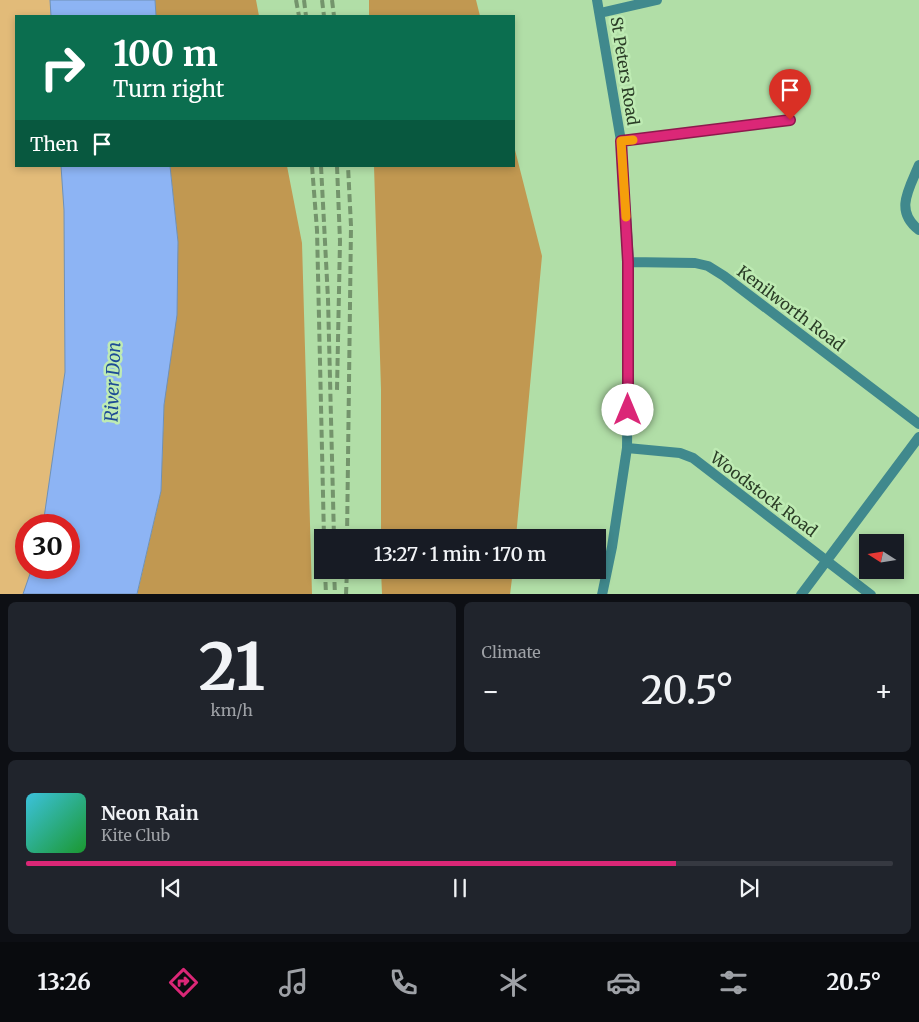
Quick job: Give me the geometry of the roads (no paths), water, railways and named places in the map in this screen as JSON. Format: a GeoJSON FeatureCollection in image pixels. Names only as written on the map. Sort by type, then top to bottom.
{"type":"FeatureCollection","features":[{"type":"Feature","properties":{"kind":"street","name":"St Peters Road"},"geometry":{"type":"LineString","coordinates":[[597,0],[621,141],[628,262],[627,448],[612,547],[602,594]]}},
{"type":"Feature","properties":{"kind":"street"},"geometry":{"type":"LineString","coordinates":[[600,13],[657,0]]}},
{"type":"Feature","properties":{"kind":"street"},"geometry":{"type":"LineString","coordinates":[[621,141],[790,120]]}},
{"type":"Feature","properties":{"kind":"street"},"geometry":{"type":"LineString","coordinates":[[919,164],[906,196],[905,210],[909,223],[919,230]]}},
{"type":"Feature","properties":{"kind":"street","name":"Kenilworth Road"},"geometry":{"type":"LineString","coordinates":[[628,262],[695,263],[708,266],[724,276],[919,424]]}},
{"type":"Feature","properties":{"kind":"street"},"geometry":{"type":"LineString","coordinates":[[801,594],[828,561],[919,437]]}},
{"type":"Feature","properties":{"kind":"street","name":"Woodstock Road"},"geometry":{"type":"LineString","coordinates":[[627,448],[680,453],[693,458],[871,594]]}},
{"type":"Feature","properties":{"kind":"water"},"geometry":{"type":"Polygon","coordinates":[[[50,0],[155,0],[156,15],[51,15],[50,0]]]}},
{"type":"Feature","properties":{"kind":"water","name":"River Don"},"geometry":{"type":"Polygon","coordinates":[[[61,167],[170,167],[178,242],[177,315],[164,405],[161,491],[137,594],[23,594],[28,579],[80,579],[80,514],[45,514],[65,372],[64,210],[61,167]]]}},
{"type":"Feature","properties":{"kind":"railway"},"geometry":{"type":"LineString","coordinates":[[296,0],[299,15]]}},
{"type":"Feature","properties":{"kind":"railway"},"geometry":{"type":"LineString","coordinates":[[304,0],[306,15]]}},
{"type":"Feature","properties":{"kind":"railway"},"geometry":{"type":"LineString","coordinates":[[322,0],[324,15]]}},
{"type":"Feature","properties":{"kind":"railway"},"geometry":{"type":"LineString","coordinates":[[332,0],[334,15]]}},
{"type":"Feature","properties":{"kind":"railway"},"geometry":{"type":"LineString","coordinates":[[312,167],[317,230],[324,529]]}},
{"type":"Feature","properties":{"kind":"railway"},"geometry":{"type":"LineString","coordinates":[[321,167],[328,299],[334,529]]}},
{"type":"Feature","properties":{"kind":"railway"},"geometry":{"type":"LineString","coordinates":[[337,167],[340,241],[337,390]]}},
{"type":"Feature","properties":{"kind":"railway"},"geometry":{"type":"LineString","coordinates":[[347,529],[351,226],[348,167]]}},
{"type":"Feature","properties":{"kind":"railway"},"geometry":{"type":"LineString","coordinates":[[325,579],[326,594]]}},
{"type":"Feature","properties":{"kind":"railway"},"geometry":{"type":"LineString","coordinates":[[334,579],[335,594]]}},
{"type":"Feature","properties":{"kind":"railway"},"geometry":{"type":"LineString","coordinates":[[346,594],[347,579]]}}]}
